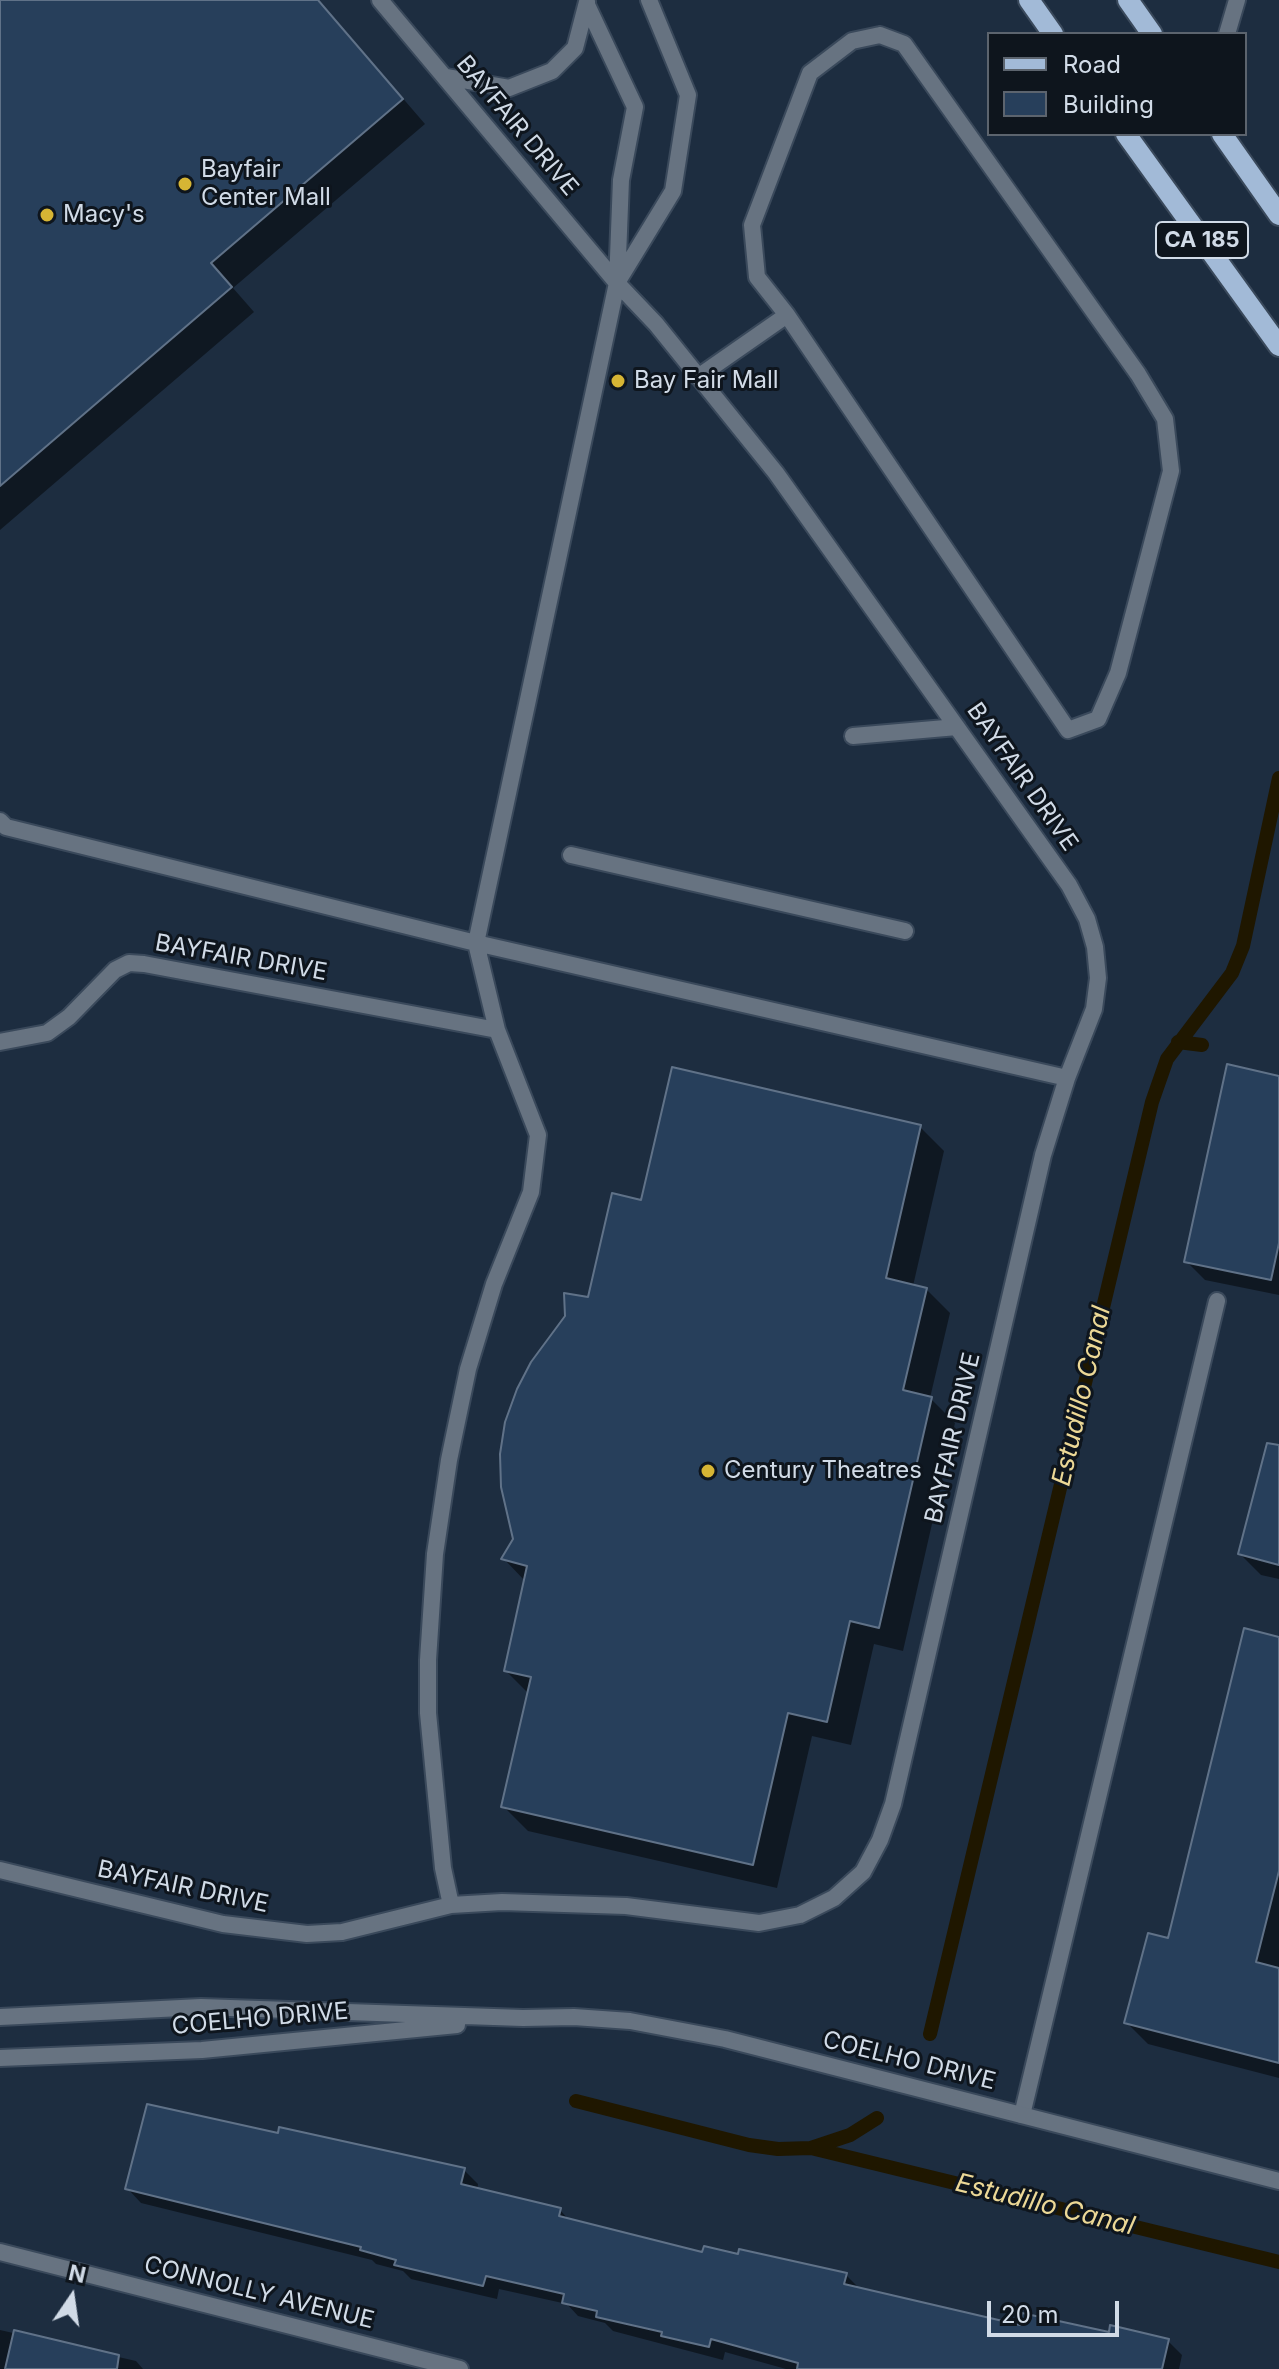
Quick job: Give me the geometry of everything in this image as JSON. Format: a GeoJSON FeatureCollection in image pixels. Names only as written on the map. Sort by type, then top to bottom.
{"type":"FeatureCollection","features":[{"type":"Feature","properties":{"kind":"main road"},"geometry":{"type":"LineString","coordinates":[[1029,0],[1052,32]]}},
{"type":"Feature","properties":{"kind":"main road"},"geometry":{"type":"LineString","coordinates":[[1128,0],[1151,32]]}},
{"type":"Feature","properties":{"kind":"main road","name":"CA 185"},"geometry":{"type":"LineString","coordinates":[[1127,136],[1279,346]]}},
{"type":"Feature","properties":{"kind":"main road","name":"CA 185"},"geometry":{"type":"LineString","coordinates":[[1223,136],[1279,215]]}},
{"type":"Feature","properties":{"kind":"street","name":"BAYFAIR DRIVE"},"geometry":{"type":"LineString","coordinates":[[0,1870],[223,1924],[307,1934],[342,1932],[451,1905],[560,1902],[626,1906],[759,1923],[800,1915],[834,1898],[863,1872],[880,1840],[893,1804],[1043,1155],[1067,1078],[1094,1009],[1098,978],[1095,947],[1087,919],[1069,885],[776,473],[656,324],[617,283],[380,0]]}},
{"type":"Feature","properties":{"kind":"street"},"geometry":{"type":"LineString","coordinates":[[617,283],[673,191],[688,95],[649,0]]}},
{"type":"Feature","properties":{"kind":"street"},"geometry":{"type":"LineString","coordinates":[[1228,32],[1237,0]]}},
{"type":"Feature","properties":{"kind":"street"},"geometry":{"type":"LineString","coordinates":[[446,77],[509,88],[552,71],[575,48],[587,2]]}},
{"type":"Feature","properties":{"kind":"street"},"geometry":{"type":"LineString","coordinates":[[451,1905],[443,1868],[428,1713],[435,1554],[447,1472],[468,1369],[494,1284],[531,1192],[538,1135],[497,1030],[476,943],[617,283],[621,180],[635,107],[587,2]]}},
{"type":"Feature","properties":{"kind":"street"},"geometry":{"type":"LineString","coordinates":[[880,35],[904,44],[1138,374],[1165,419],[1171,471],[1118,673],[1098,719],[1068,730],[787,315],[757,277],[752,225],[810,73],[852,41],[880,35]]}},
{"type":"Feature","properties":{"kind":"street"},"geometry":{"type":"LineString","coordinates":[[698,377],[787,315]]}},
{"type":"Feature","properties":{"kind":"street"},"geometry":{"type":"LineString","coordinates":[[853,736],[957,727]]}},
{"type":"Feature","properties":{"kind":"street"},"geometry":{"type":"LineString","coordinates":[[0,821],[6,827],[476,943],[1067,1078]]}},
{"type":"Feature","properties":{"kind":"street"},"geometry":{"type":"LineString","coordinates":[[571,855],[905,931]]}},
{"type":"Feature","properties":{"kind":"street","name":"BAYFAIR DRIVE"},"geometry":{"type":"LineString","coordinates":[[0,1042],[47,1033],[69,1017],[115,970],[129,963],[497,1030]]}},
{"type":"Feature","properties":{"kind":"street"},"geometry":{"type":"LineString","coordinates":[[1022,2115],[1217,1301]]}},
{"type":"Feature","properties":{"kind":"street","name":"COELHO DRIVE"},"geometry":{"type":"LineString","coordinates":[[0,2017],[201,2007],[630,2021],[676,2028],[1279,2181]]}},
{"type":"Feature","properties":{"kind":"street","name":"COELHO DRIVE"},"geometry":{"type":"LineString","coordinates":[[0,2058],[202,2050],[523,2018]]}},
{"type":"Feature","properties":{"kind":"street","name":"CONNOLLY AVENUE"},"geometry":{"type":"LineString","coordinates":[[0,2252],[460,2369]]}},
{"type":"Feature","properties":{"kind":"building","name":"Bayfair Center Mall"},"geometry":{"type":"Polygon","coordinates":[[[0,0],[318,0],[403,99],[211,263],[232,287],[0,486],[0,0]]]}},
{"type":"Feature","properties":{"kind":"building"},"geometry":{"type":"Polygon","coordinates":[[[1227,1064],[1279,1076],[1279,1243],[1271,1280],[1184,1262],[1227,1064]]]}},
{"type":"Feature","properties":{"kind":"building","name":"Century Theatres"},"geometry":{"type":"Polygon","coordinates":[[[672,1067],[921,1125],[886,1278],[927,1288],[903,1390],[932,1397],[879,1628],[850,1621],[827,1722],[788,1713],[753,1865],[501,1807],[531,1677],[504,1671],[527,1566],[501,1559],[513,1539],[501,1487],[500,1454],[505,1422],[531,1362],[565,1316],[564,1293],[588,1297],[612,1193],[641,1200],[672,1067]]]}},
{"type":"Feature","properties":{"kind":"building"},"geometry":{"type":"Polygon","coordinates":[[[1267,1443],[1279,1445],[1279,1565],[1238,1554],[1267,1443]]]}},
{"type":"Feature","properties":{"kind":"building"},"geometry":{"type":"Polygon","coordinates":[[[1244,1628],[1279,1637],[1279,1871],[1256,1962],[1279,1968],[1279,2063],[1124,2023],[1148,1933],[1168,1938],[1244,1628]]]}},
{"type":"Feature","properties":{"kind":"building"},"geometry":{"type":"Polygon","coordinates":[[[147,2104],[278,2133],[279,2127],[465,2168],[461,2184],[561,2208],[559,2216],[702,2252],[704,2246],[738,2254],[739,2249],[847,2273],[844,2284],[1020,2325],[1022,2313],[1109,2332],[1110,2325],[1169,2339],[1162,2369],[797,2369],[798,2363],[711,2339],[709,2347],[661,2336],[662,2332],[596,2317],[597,2311],[562,2303],[564,2294],[486,2276],[483,2286],[394,2265],[396,2260],[360,2250],[361,2247],[125,2189],[147,2104]]]}},
{"type":"Feature","properties":{"kind":"building"},"geometry":{"type":"Polygon","coordinates":[[[14,2330],[119,2355],[117,2369],[5,2369],[14,2330]]]}},
{"type":"Feature","properties":{"kind":"waterway","name":"Estudillo Canal"},"geometry":{"type":"LineString","coordinates":[[930,2034],[1152,1102],[1167,1059],[1232,973],[1243,946],[1279,778]]}},
{"type":"Feature","properties":{"kind":"waterway"},"geometry":{"type":"LineString","coordinates":[[1178,1042],[1202,1045]]}},
{"type":"Feature","properties":{"kind":"waterway","name":"Estudillo Canal"},"geometry":{"type":"LineString","coordinates":[[576,2101],[749,2145],[778,2149],[811,2148],[1279,2262]]}},
{"type":"Feature","properties":{"kind":"waterway","name":"Estudillo Canal"},"geometry":{"type":"LineString","coordinates":[[811,2148],[850,2135],[877,2118]]}},
{"type":"Feature","properties":{"kind":"place","name":"Bayfair Center Mall"},"geometry":{"type":"Point","coordinates":[185,184]}},
{"type":"Feature","properties":{"kind":"place","name":"Macy's"},"geometry":{"type":"Point","coordinates":[47,215]}},
{"type":"Feature","properties":{"kind":"place","name":"Bay Fair Mall"},"geometry":{"type":"Point","coordinates":[618,381]}},
{"type":"Feature","properties":{"kind":"place","name":"Century Theatres"},"geometry":{"type":"Point","coordinates":[708,1471]}}]}
